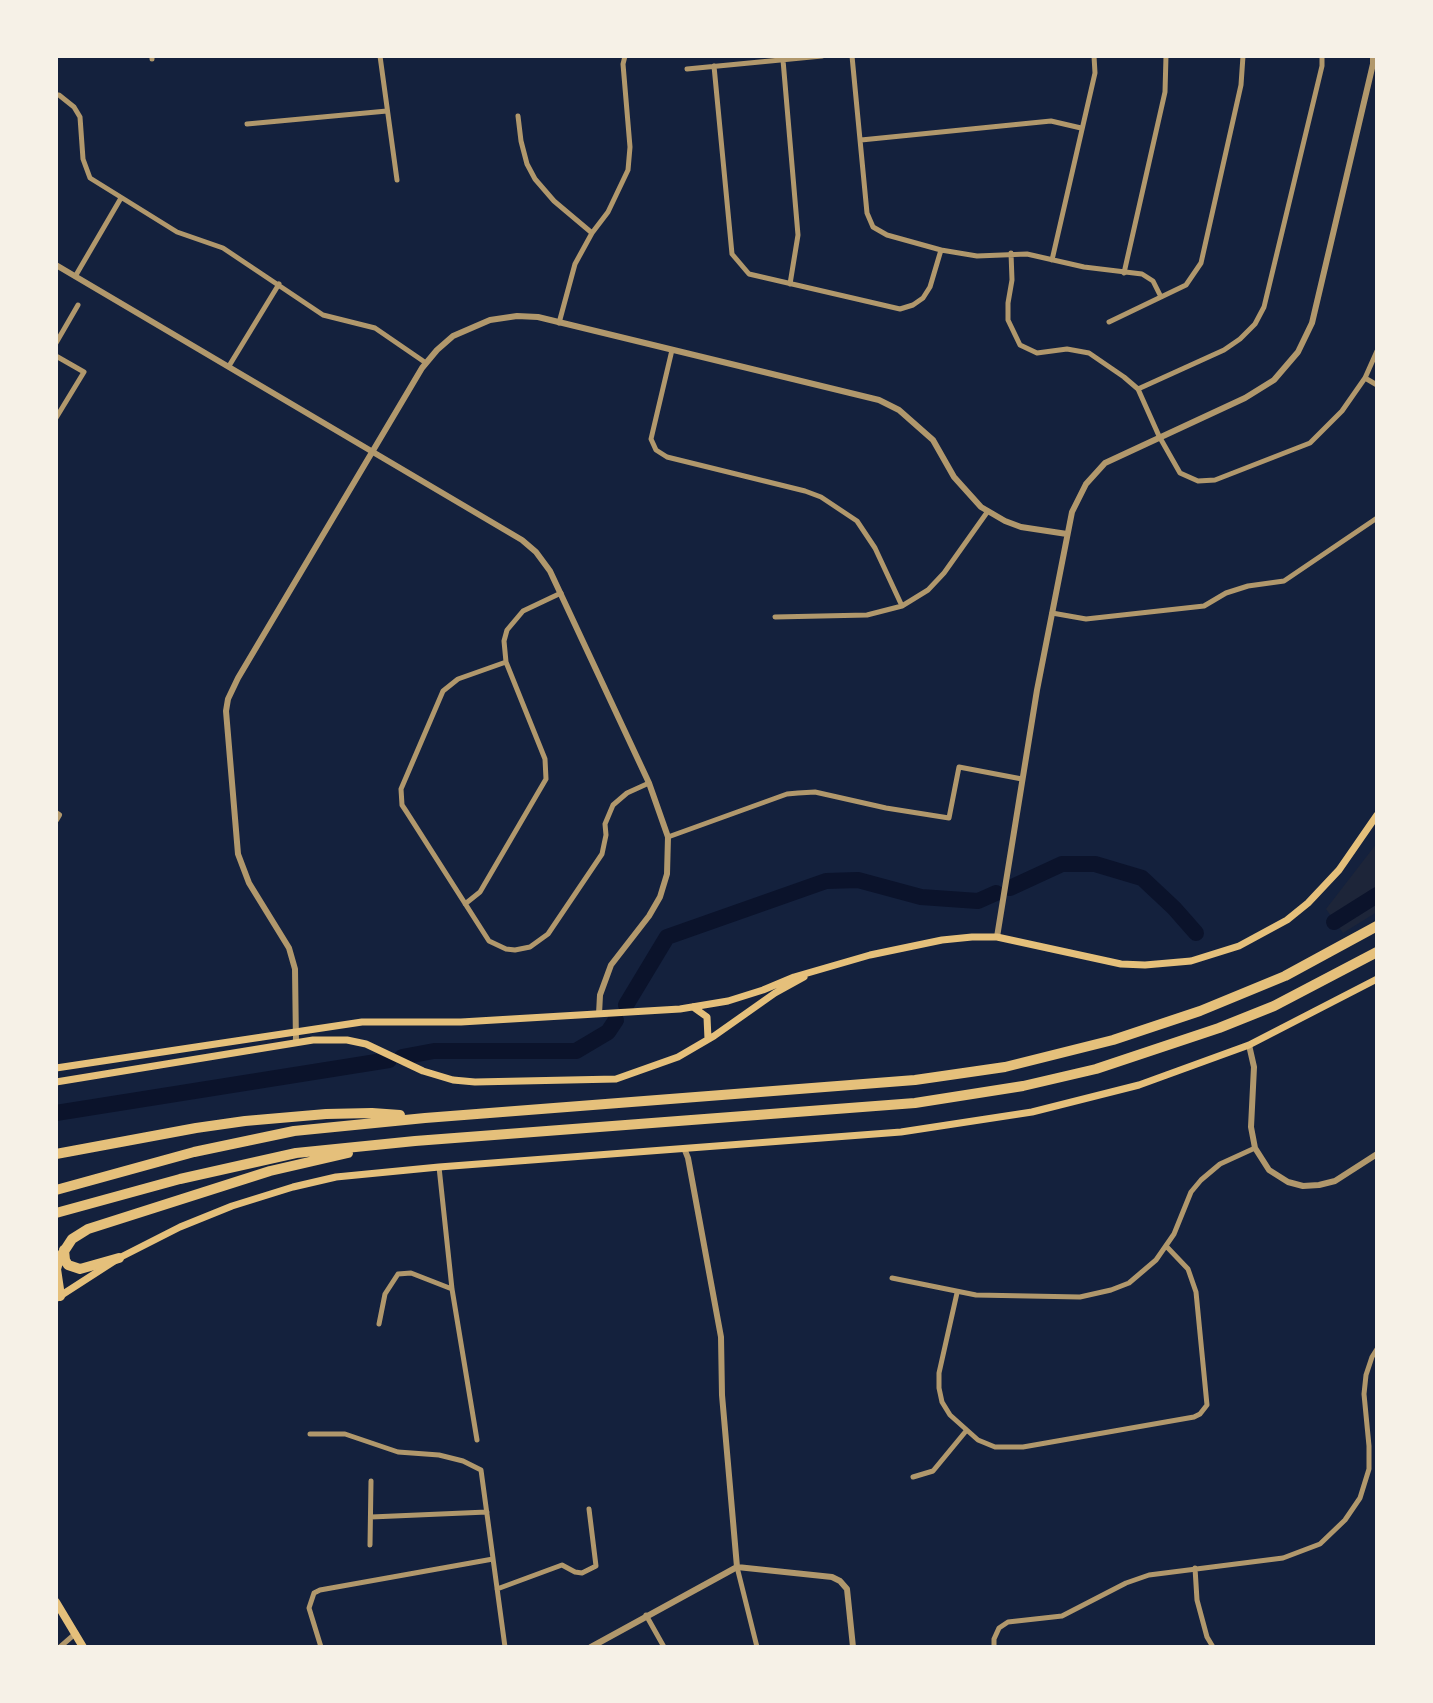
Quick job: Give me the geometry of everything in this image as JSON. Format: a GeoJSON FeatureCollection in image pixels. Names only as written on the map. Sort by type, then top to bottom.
{"type":"FeatureCollection","features":[{"type":"Feature","properties":{"kind":"highway"},"geometry":{"type":"LineString","coordinates":[[56,1190],[245,1140],[338,1125],[915,1080],[1005,1067],[1113,1040],[1200,1011],[1285,976],[1377,926]]}},
{"type":"Feature","properties":{"kind":"highway"},"geometry":{"type":"LineString","coordinates":[[56,1213],[180,1178],[296,1153],[393,1143],[915,1103],[1023,1086],[1096,1069],[1219,1028],[1326,981],[1377,952]]}},
{"type":"Feature","properties":{"kind":"highway"},"geometry":{"type":"LineString","coordinates":[[56,1154],[196,1128],[287,1116],[372,1113],[425,1118]]}},
{"type":"Feature","properties":{"kind":"highway"},"geometry":{"type":"LineString","coordinates":[[58,1297],[56,1269],[65,1248],[72,1239],[106,1222],[270,1171],[393,1143]]}},
{"type":"Feature","properties":{"kind":"highway"},"geometry":{"type":"LineString","coordinates":[[65,1248],[65,1260],[73,1268],[80,1269],[119,1258]]}},
{"type":"Feature","properties":{"kind":"main road"},"geometry":{"type":"LineString","coordinates":[[56,1068],[362,1022],[461,1022],[692,1007],[728,1001],[870,955],[942,940],[997,937],[1121,964],[1177,962],[1214,954],[1266,933],[1308,903],[1339,870],[1377,815]]}},
{"type":"Feature","properties":{"kind":"main road"},"geometry":{"type":"LineString","coordinates":[[56,1082],[313,1040],[348,1040],[366,1044],[432,1074],[453,1080],[475,1082],[616,1079],[678,1057],[775,993],[831,966]]}},
{"type":"Feature","properties":{"kind":"main road"},"geometry":{"type":"LineString","coordinates":[[58,1297],[119,1258],[180,1227],[232,1206],[292,1187],[336,1177],[439,1167],[901,1132],[1032,1112],[1139,1085],[1249,1045],[1377,979]]}},
{"type":"Feature","properties":{"kind":"main road"},"geometry":{"type":"LineString","coordinates":[[692,1007],[707,1017],[708,1039]]}},
{"type":"Feature","properties":{"kind":"main road"},"geometry":{"type":"LineString","coordinates":[[56,1602],[83,1647]]}},
{"type":"Feature","properties":{"kind":"street"},"geometry":{"type":"LineString","coordinates":[[380,56],[397,180]]}},
{"type":"Feature","properties":{"kind":"street"},"geometry":{"type":"LineString","coordinates":[[559,323],[575,264],[592,233],[608,212],[628,170],[630,147],[625,56]]}},
{"type":"Feature","properties":{"kind":"street"},"geometry":{"type":"LineString","coordinates":[[687,69],[822,56]]}},
{"type":"Feature","properties":{"kind":"street"},"geometry":{"type":"LineString","coordinates":[[852,56],[867,213],[873,227],[887,235],[941,250],[977,256],[1011,253],[1084,267],[1142,274],[1153,281],[1161,297]]}},
{"type":"Feature","properties":{"kind":"street"},"geometry":{"type":"LineString","coordinates":[[1052,260],[1095,73],[1094,56]]}},
{"type":"Feature","properties":{"kind":"street"},"geometry":{"type":"LineString","coordinates":[[1124,272],[1165,92],[1166,56]]}},
{"type":"Feature","properties":{"kind":"street"},"geometry":{"type":"LineString","coordinates":[[1109,322],[1185,285],[1200,263],[1241,85],[1243,56]]}},
{"type":"Feature","properties":{"kind":"street"},"geometry":{"type":"LineString","coordinates":[[1138,389],[1224,350],[1255,324],[1264,307],[1322,66],[1322,56]]}},
{"type":"Feature","properties":{"kind":"street"},"geometry":{"type":"LineString","coordinates":[[997,937],[1052,614],[1067,534],[1077,502],[1086,484],[1115,456],[1245,398],[1274,380],[1298,352],[1312,323],[1373,56]]}},
{"type":"Feature","properties":{"kind":"street"},"geometry":{"type":"LineString","coordinates":[[783,60],[798,236],[790,284]]}},
{"type":"Feature","properties":{"kind":"street"},"geometry":{"type":"LineString","coordinates":[[714,66],[732,254],[749,274],[900,309],[913,306],[923,298],[941,250]]}},
{"type":"Feature","properties":{"kind":"street"},"geometry":{"type":"LineString","coordinates":[[56,94],[74,107],[80,117],[83,159],[90,178],[177,232],[223,248],[323,315],[375,328],[426,363]]}},
{"type":"Feature","properties":{"kind":"street"},"geometry":{"type":"LineString","coordinates":[[247,124],[387,111]]}},
{"type":"Feature","properties":{"kind":"street"},"geometry":{"type":"LineString","coordinates":[[518,116],[524,152],[535,179],[554,201],[592,233]]}},
{"type":"Feature","properties":{"kind":"street"},"geometry":{"type":"LineString","coordinates":[[860,140],[1051,121],[1081,128]]}},
{"type":"Feature","properties":{"kind":"street"},"geometry":{"type":"LineString","coordinates":[[76,275],[121,198]]}},
{"type":"Feature","properties":{"kind":"street"},"geometry":{"type":"LineString","coordinates":[[1011,253],[1012,280],[1007,303],[1009,320],[1020,345],[1037,353],[1067,349],[1089,354],[1138,389],[1159,436],[1180,473],[1198,481],[1215,480],[1310,443],[1342,411],[1365,378],[1377,352]]}},
{"type":"Feature","properties":{"kind":"street"},"geometry":{"type":"LineString","coordinates":[[56,265],[522,540],[551,571],[649,783],[668,837],[667,874],[660,897],[649,916],[611,965],[600,995],[599,1014]]}},
{"type":"Feature","properties":{"kind":"street"},"geometry":{"type":"LineString","coordinates":[[229,366],[279,284]]}},
{"type":"Feature","properties":{"kind":"street"},"geometry":{"type":"LineString","coordinates":[[56,344],[78,305]]}},
{"type":"Feature","properties":{"kind":"street"},"geometry":{"type":"LineString","coordinates":[[296,1043],[295,969],[289,948],[249,883],[239,854],[226,711],[238,678],[372,452],[426,363],[453,336],[489,320],[517,316],[538,317],[879,401],[899,410],[933,440],[954,477],[981,506],[1021,527],[1067,534]]}},
{"type":"Feature","properties":{"kind":"street"},"geometry":{"type":"LineString","coordinates":[[672,350],[651,439],[656,450],[667,457],[821,497],[857,521],[875,548],[902,606]]}},
{"type":"Feature","properties":{"kind":"street"},"geometry":{"type":"LineString","coordinates":[[56,356],[84,372],[56,418]]}},
{"type":"Feature","properties":{"kind":"street"},"geometry":{"type":"LineString","coordinates":[[1365,378],[1377,385]]}},
{"type":"Feature","properties":{"kind":"street"},"geometry":{"type":"LineString","coordinates":[[775,617],[867,615],[902,606],[928,590],[944,573],[989,511]]}},
{"type":"Feature","properties":{"kind":"street"},"geometry":{"type":"LineString","coordinates":[[1052,614],[1086,619],[1204,606],[1226,593],[1248,586],[1284,581],[1377,518]]}},
{"type":"Feature","properties":{"kind":"street"},"geometry":{"type":"LineString","coordinates":[[465,904],[480,892],[545,779],[545,759],[506,662],[504,642],[507,630],[523,611],[562,593]]}},
{"type":"Feature","properties":{"kind":"street"},"geometry":{"type":"LineString","coordinates":[[506,662],[458,679],[443,691],[401,789],[402,805],[489,941],[506,949],[530,947],[548,934],[602,854],[605,824],[613,805],[626,793],[649,783]]}},
{"type":"Feature","properties":{"kind":"street"},"geometry":{"type":"LineString","coordinates":[[668,837],[787,794],[798,793],[815,792],[886,808],[949,818],[959,767],[1022,779]]}},
{"type":"Feature","properties":{"kind":"street"},"geometry":{"type":"LineString","coordinates":[[56,813],[59,816],[56,820]]}},
{"type":"Feature","properties":{"kind":"street"},"geometry":{"type":"LineString","coordinates":[[1249,1045],[1254,1067],[1251,1127],[1255,1148],[1261,1160],[1279,1178],[1303,1186],[1319,1185],[1335,1181],[1377,1154]]}},
{"type":"Feature","properties":{"kind":"street"},"geometry":{"type":"LineString","coordinates":[[684,1148],[721,1337],[722,1396],[737,1567],[757,1647]]}},
{"type":"Feature","properties":{"kind":"street"},"geometry":{"type":"LineString","coordinates":[[892,1278],[975,1296],[1080,1297],[1129,1283],[1146,1270],[1167,1247],[1191,1192],[1201,1180],[1220,1164],[1255,1148]]}},
{"type":"Feature","properties":{"kind":"street"},"geometry":{"type":"LineString","coordinates":[[439,1167],[452,1289],[477,1440]]}},
{"type":"Feature","properties":{"kind":"street"},"geometry":{"type":"LineString","coordinates":[[957,1293],[939,1373],[939,1388],[942,1402],[950,1415],[966,1431],[995,1447],[1009,1448],[1184,1419],[1200,1413],[1207,1405],[1207,1394],[1193,1281],[1181,1260],[1167,1247]]}},
{"type":"Feature","properties":{"kind":"street"},"geometry":{"type":"LineString","coordinates":[[379,1324],[385,1294],[398,1274],[411,1273],[452,1289]]}},
{"type":"Feature","properties":{"kind":"street"},"geometry":{"type":"LineString","coordinates":[[994,1646],[993,1639],[999,1628],[1008,1622],[1062,1616],[1126,1583],[1149,1575],[1283,1558],[1320,1544],[1345,1520],[1360,1498],[1369,1469],[1364,1394],[1366,1375],[1377,1349]]}},
{"type":"Feature","properties":{"kind":"street"},"geometry":{"type":"LineString","coordinates":[[913,1477],[933,1471],[966,1431]]}},
{"type":"Feature","properties":{"kind":"street"},"geometry":{"type":"LineString","coordinates":[[310,1434],[345,1434],[398,1452],[439,1455],[463,1461],[481,1470],[505,1647]]}},
{"type":"Feature","properties":{"kind":"street"},"geometry":{"type":"LineString","coordinates":[[370,1545],[371,1481]]}},
{"type":"Feature","properties":{"kind":"street"},"geometry":{"type":"LineString","coordinates":[[497,1589],[562,1565],[582,1573],[596,1566],[589,1509]]}},
{"type":"Feature","properties":{"kind":"street"},"geometry":{"type":"LineString","coordinates":[[371,1517],[487,1512]]}},
{"type":"Feature","properties":{"kind":"street"},"geometry":{"type":"LineString","coordinates":[[321,1647],[309,1608],[314,1592],[493,1559]]}},
{"type":"Feature","properties":{"kind":"street"},"geometry":{"type":"LineString","coordinates":[[590,1647],[737,1567],[832,1577],[840,1581],[846,1589],[853,1647]]}},
{"type":"Feature","properties":{"kind":"street"},"geometry":{"type":"LineString","coordinates":[[1195,1568],[1198,1600],[1207,1637],[1213,1647]]}},
{"type":"Feature","properties":{"kind":"street"},"geometry":{"type":"LineString","coordinates":[[646,1615],[664,1647]]}},
{"type":"Feature","properties":{"kind":"street"},"geometry":{"type":"LineString","coordinates":[[60,1647],[76,1633]]}},
{"type":"Feature","properties":{"kind":"shaded area"},"geometry":{"type":"Polygon","coordinates":[[[1377,843],[1377,912],[1343,933],[1326,909],[1377,843]]]}},
{"type":"Feature","properties":{"kind":"waterway"},"geometry":{"type":"LineString","coordinates":[[1010,888],[1062,864],[1095,864],[1142,878],[1196,933]]}},
{"type":"Feature","properties":{"kind":"waterway"},"geometry":{"type":"LineString","coordinates":[[626,1005],[667,937],[826,881],[858,880],[921,897],[978,901],[996,893]]}},
{"type":"Feature","properties":{"kind":"waterway"},"geometry":{"type":"LineString","coordinates":[[1334,922],[1377,895]]}},
{"type":"Feature","properties":{"kind":"waterway"},"geometry":{"type":"LineString","coordinates":[[402,1057],[434,1051],[576,1051],[608,1032],[616,1020]]}},
{"type":"Feature","properties":{"kind":"waterway"},"geometry":{"type":"LineString","coordinates":[[56,1113],[389,1060]]}}]}
